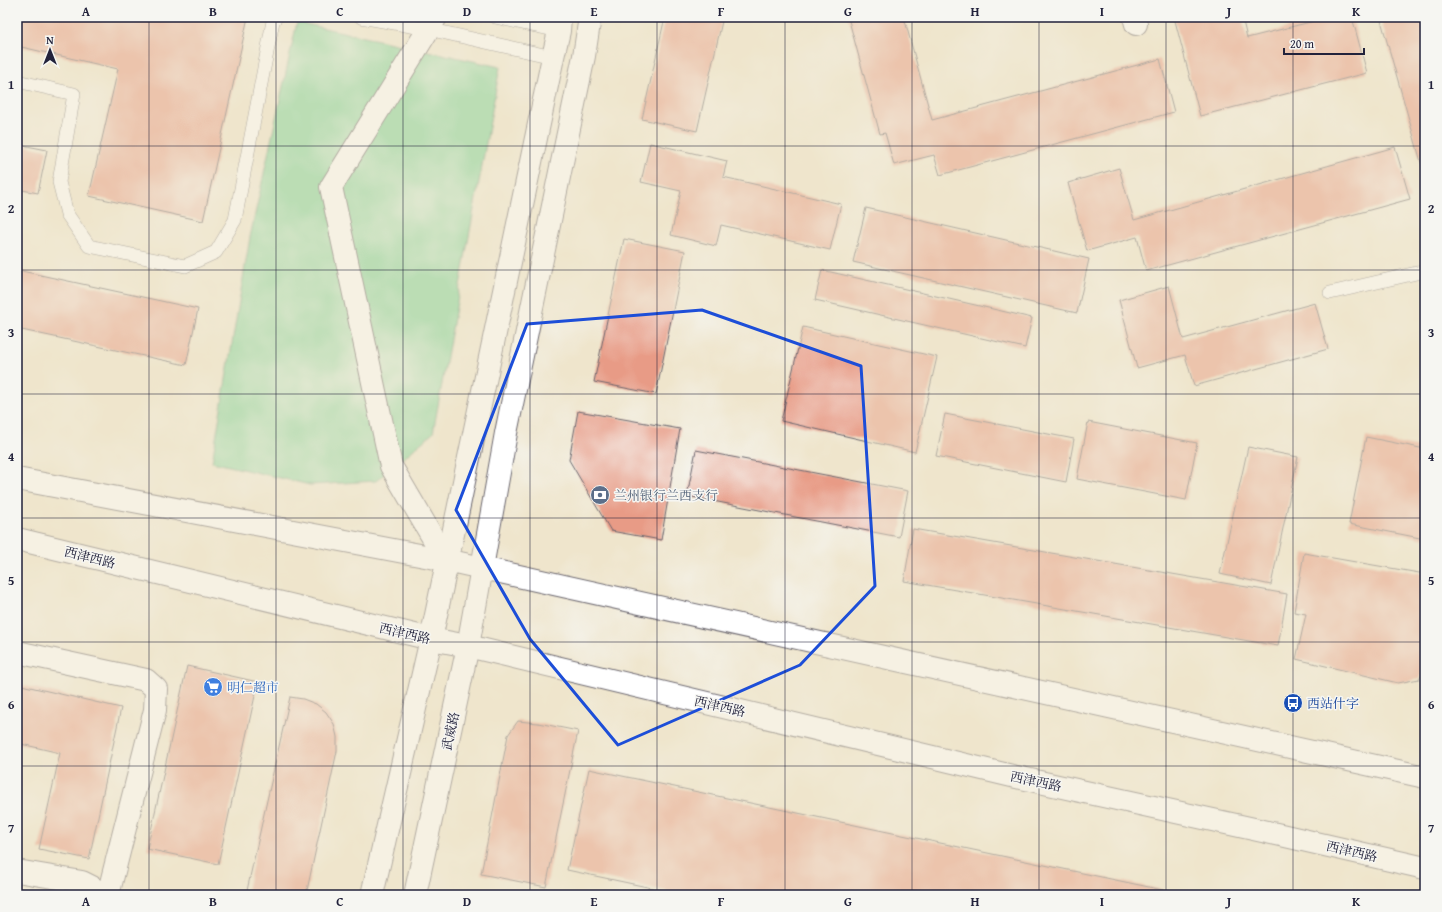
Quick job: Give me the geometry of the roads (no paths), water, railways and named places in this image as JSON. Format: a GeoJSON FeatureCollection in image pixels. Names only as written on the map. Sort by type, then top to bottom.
{"type":"FeatureCollection","features":[{"type":"Feature","properties":{"kind":"main road","name":"武威路"},"geometry":{"type":"LineString","coordinates":[[414,895],[468,646],[506,433],[584,56],[590,17]]}},
{"type":"Feature","properties":{"kind":"main road"},"geometry":{"type":"LineString","coordinates":[[432,23],[331,187],[391,466],[446,560]]}},
{"type":"Feature","properties":{"kind":"main road"},"geometry":{"type":"LineString","coordinates":[[372,895],[431,639],[446,560],[559,24]]}},
{"type":"Feature","properties":{"kind":"main road"},"geometry":{"type":"LineString","coordinates":[[17,479],[446,560],[1425,777]]}},
{"type":"Feature","properties":{"kind":"main road","name":"西津西路"},"geometry":{"type":"LineString","coordinates":[[17,539],[431,639],[468,646],[1012,776],[1425,868]]}},
{"type":"Feature","properties":{"kind":"main road"},"geometry":{"type":"LineString","coordinates":[[17,652],[146,680],[156,689],[155,710],[108,895]]}},
{"type":"Feature","properties":{"kind":"main road"},"geometry":{"type":"LineString","coordinates":[[17,871],[82,882],[92,887],[98,895]]}},
{"type":"Feature","properties":{"kind":"lane"},"geometry":{"type":"LineString","coordinates":[[17,81],[74,94],[59,182],[67,214],[89,246],[185,266],[216,252],[235,220],[273,21],[276,17]]}},
{"type":"Feature","properties":{"kind":"lane"},"geometry":{"type":"LineString","coordinates":[[361,17],[432,23],[553,57]]}},
{"type":"Feature","properties":{"kind":"lane"},"geometry":{"type":"LineString","coordinates":[[495,17],[559,24]]}},
{"type":"Feature","properties":{"kind":"lane"},"geometry":{"type":"LineString","coordinates":[[1330,294],[1425,271]]}},
{"type":"Feature","properties":{"kind":"place","name":"兰州银行兰西支行"},"geometry":{"type":"Point","coordinates":[600,495]}},
{"type":"Feature","properties":{"kind":"place","name":"明仁超市"},"geometry":{"type":"Point","coordinates":[213,687]}},
{"type":"Feature","properties":{"kind":"place","name":"西站什字"},"geometry":{"type":"Point","coordinates":[1293,703]}}]}
